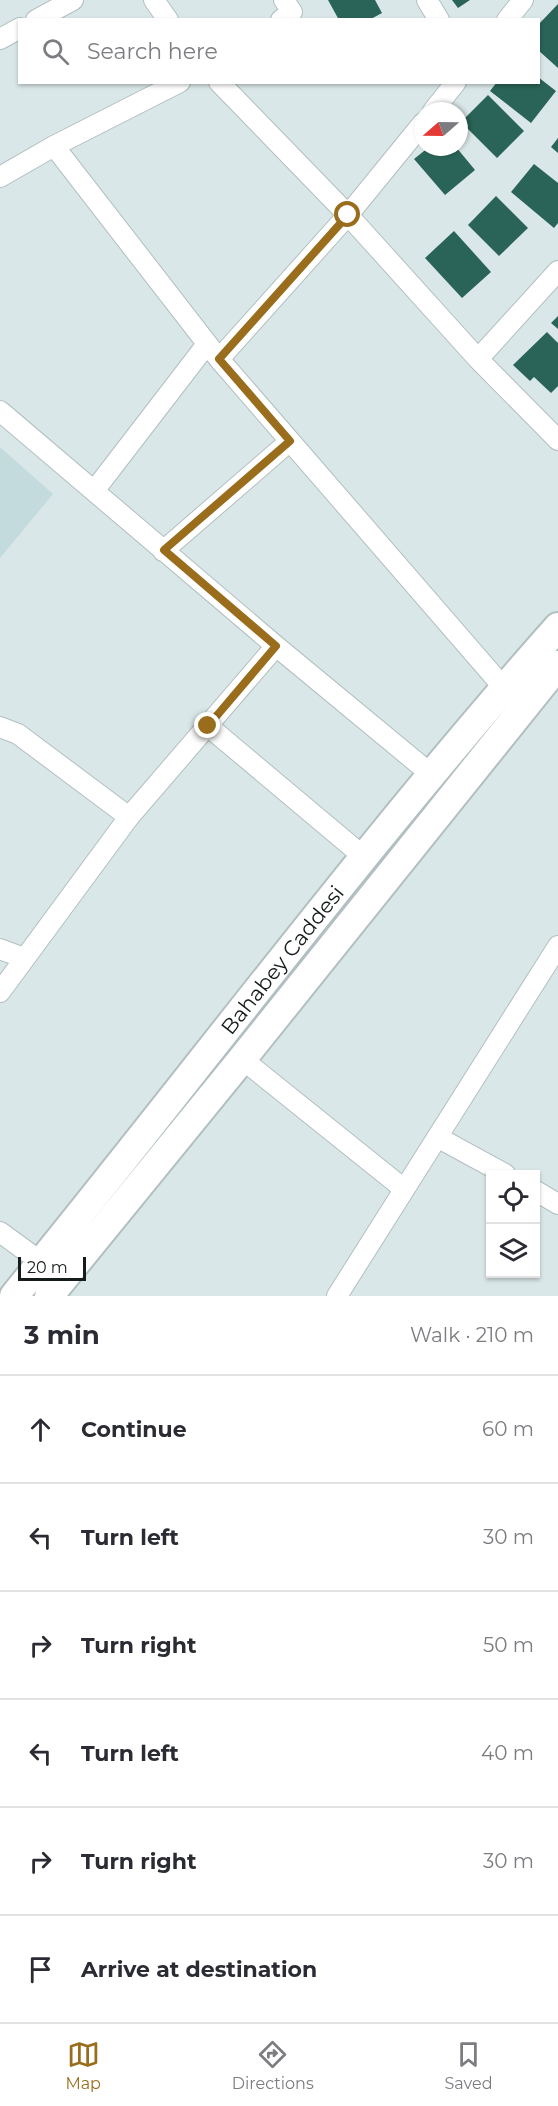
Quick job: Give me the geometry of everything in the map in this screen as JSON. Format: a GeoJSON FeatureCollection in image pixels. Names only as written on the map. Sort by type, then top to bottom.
{"type":"FeatureCollection","features":[{"type":"Feature","properties":{"kind":"street"},"geometry":{"type":"LineString","coordinates":[[40,18],[73,0]]}},
{"type":"Feature","properties":{"kind":"street"},"geometry":{"type":"LineString","coordinates":[[154,0],[167,18]]}},
{"type":"Feature","properties":{"kind":"street"},"geometry":{"type":"LineString","coordinates":[[284,0],[292,12],[284,18]]}},
{"type":"Feature","properties":{"kind":"street"},"geometry":{"type":"LineString","coordinates":[[427,0],[439,18]]}},
{"type":"Feature","properties":{"kind":"street"},"geometry":{"type":"LineString","coordinates":[[509,18],[523,0]]}},
{"type":"Feature","properties":{"kind":"street"},"geometry":{"type":"LineString","coordinates":[[0,39],[18,29]]}},
{"type":"Feature","properties":{"kind":"street"},"geometry":{"type":"LineString","coordinates":[[0,177],[54,146],[176,84]]}},
{"type":"Feature","properties":{"kind":"street"},"geometry":{"type":"LineString","coordinates":[[221,84],[348,215],[478,359],[558,440]]}},
{"type":"Feature","properties":{"kind":"street"},"geometry":{"type":"LineString","coordinates":[[440,102],[454,84]]}},
{"type":"Feature","properties":{"kind":"street"},"geometry":{"type":"LineString","coordinates":[[94,490],[213,352],[348,215],[414,134]]}},
{"type":"Feature","properties":{"kind":"street"},"geometry":{"type":"LineString","coordinates":[[54,146],[213,352],[504,688]]}},
{"type":"Feature","properties":{"kind":"street"},"geometry":{"type":"LineString","coordinates":[[478,359],[558,271]]}},
{"type":"Feature","properties":{"kind":"street"},"geometry":{"type":"LineString","coordinates":[[0,411],[276,646],[432,774]]}},
{"type":"Feature","properties":{"kind":"street"},"geometry":{"type":"LineString","coordinates":[[164,550],[290,441]]}},
{"type":"Feature","properties":{"kind":"street","name":"Bahabey Caddesi"},"geometry":{"type":"LineString","coordinates":[[14,1296],[364,857],[504,688],[558,627]]}},
{"type":"Feature","properties":{"kind":"street"},"geometry":{"type":"LineString","coordinates":[[0,992],[129,817],[276,646]]}},
{"type":"Feature","properties":{"kind":"street","name":"Bahabey Caddesi"},"geometry":{"type":"LineString","coordinates":[[49,1296],[555,674]]}},
{"type":"Feature","properties":{"kind":"street"},"geometry":{"type":"LineString","coordinates":[[208,726],[364,857]]}},
{"type":"Feature","properties":{"kind":"street"},"geometry":{"type":"LineString","coordinates":[[0,727],[18,734],[129,817]]}},
{"type":"Feature","properties":{"kind":"street"},"geometry":{"type":"LineString","coordinates":[[337,1296],[558,946]]}},
{"type":"Feature","properties":{"kind":"street"},"geometry":{"type":"LineString","coordinates":[[0,949],[24,958]]}},
{"type":"Feature","properties":{"kind":"street"},"geometry":{"type":"LineString","coordinates":[[242,1059],[404,1189]]}},
{"type":"Feature","properties":{"kind":"street"},"geometry":{"type":"LineString","coordinates":[[437,1137],[498,1170]]}},
{"type":"Feature","properties":{"kind":"street"},"geometry":{"type":"LineString","coordinates":[[540,1193],[558,1204]]}},
{"type":"Feature","properties":{"kind":"street"},"geometry":{"type":"LineString","coordinates":[[0,1232],[41,1262]]}},
{"type":"Feature","properties":{"kind":"shaded area"},"geometry":{"type":"Polygon","coordinates":[[[0,447],[53,494],[0,558],[0,447]]]}},
{"type":"Feature","properties":{"kind":"building"},"geometry":{"type":"Polygon","coordinates":[[[328,0],[375,0],[382,13],[373,18],[338,18],[328,0]]]}},
{"type":"Feature","properties":{"kind":"building"},"geometry":{"type":"Polygon","coordinates":[[[452,0],[470,0],[458,8],[452,0]]]}},
{"type":"Feature","properties":{"kind":"building"},"geometry":{"type":"Polygon","coordinates":[[[558,4],[558,68],[540,52],[540,23],[558,4]]]}},
{"type":"Feature","properties":{"kind":"building"},"geometry":{"type":"Polygon","coordinates":[[[540,79],[556,91],[531,123],[490,91],[495,84],[540,84],[540,79]]]}},
{"type":"Feature","properties":{"kind":"building"},"geometry":{"type":"Polygon","coordinates":[[[488,95],[524,131],[497,158],[468,129],[468,115],[488,95]]]}},
{"type":"Feature","properties":{"kind":"building"},"geometry":{"type":"Polygon","coordinates":[[[558,138],[558,153],[551,147],[558,138]]]}},
{"type":"Feature","properties":{"kind":"building"},"geometry":{"type":"Polygon","coordinates":[[[418,156],[463,156],[475,170],[445,195],[414,159],[418,156]]]}},
{"type":"Feature","properties":{"kind":"building"},"geometry":{"type":"Polygon","coordinates":[[[534,164],[558,183],[558,223],[554,228],[511,192],[534,164]]]}},
{"type":"Feature","properties":{"kind":"building"},"geometry":{"type":"Polygon","coordinates":[[[496,196],[528,228],[499,256],[468,225],[496,196]]]}},
{"type":"Feature","properties":{"kind":"building"},"geometry":{"type":"Polygon","coordinates":[[[454,231],[491,272],[462,298],[425,258],[454,231]]]}},
{"type":"Feature","properties":{"kind":"building"},"geometry":{"type":"Polygon","coordinates":[[[558,316],[558,329],[551,323],[558,316]]]}},
{"type":"Feature","properties":{"kind":"building"},"geometry":{"type":"Polygon","coordinates":[[[547,332],[558,343],[558,386],[551,393],[534,377],[530,381],[513,365],[547,332]]]}},
{"type":"Feature","properties":{"kind":"route"},"geometry":{"type":"LineString","coordinates":[[208,726],[276,646],[164,550],[290,441],[219,359],[348,215]]}}]}
